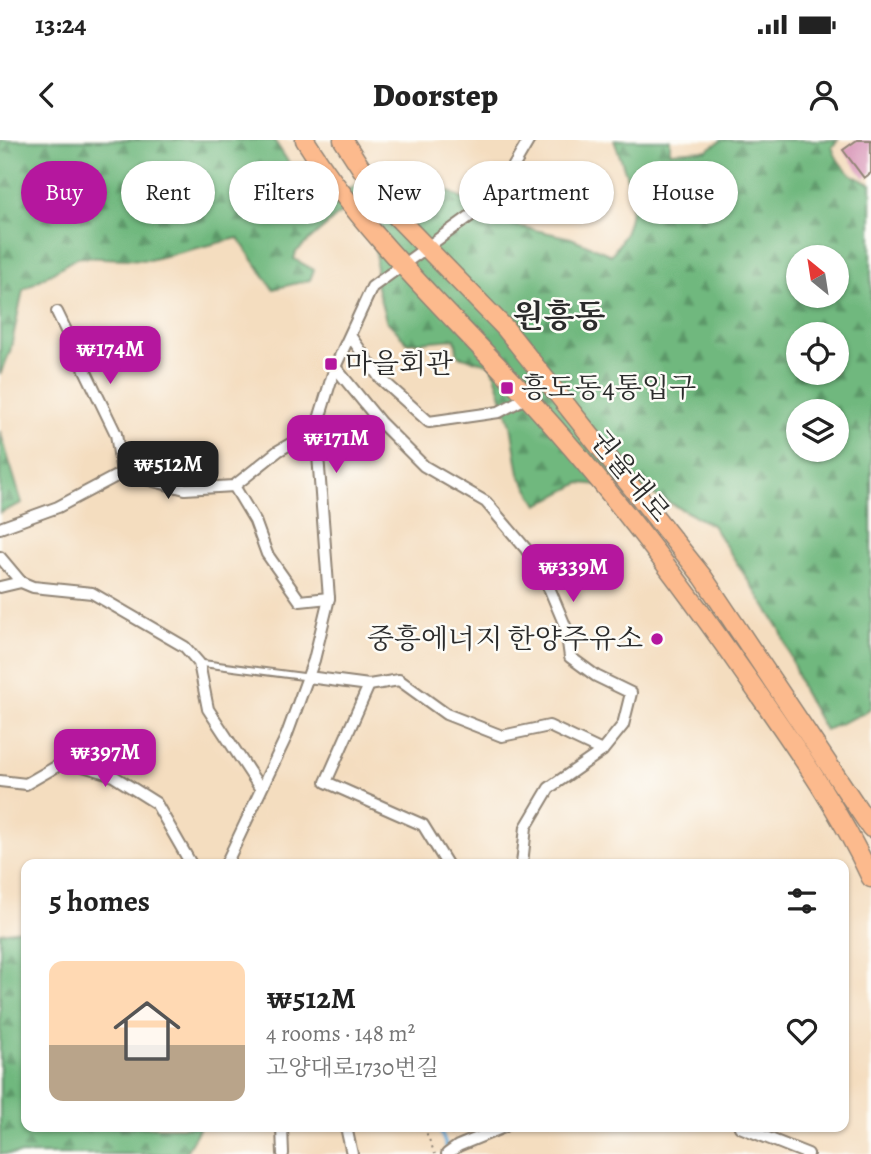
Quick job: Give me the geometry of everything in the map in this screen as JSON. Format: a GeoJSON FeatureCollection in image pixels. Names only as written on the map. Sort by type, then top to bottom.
{"type":"FeatureCollection","features":[{"type":"Feature","properties":{"kind":"main road","name":"권율대로"},"geometry":{"type":"LineString","coordinates":[[304,140],[335,187],[400,263],[527,397],[668,564],[809,768],[853,840],[871,878]]}},
{"type":"Feature","properties":{"kind":"main road","name":"권율대로"},"geometry":{"type":"LineString","coordinates":[[343,140],[386,205],[505,328],[703,577],[871,828]]}},
{"type":"Feature","properties":{"kind":"street"},"geometry":{"type":"LineString","coordinates":[[226,859],[286,737],[308,677],[329,598],[316,429],[335,367],[372,286],[400,263],[495,198],[529,140]]}},
{"type":"Feature","properties":{"kind":"street"},"geometry":{"type":"LineString","coordinates":[[57,312],[116,434],[122,473]]}},
{"type":"Feature","properties":{"kind":"street"},"geometry":{"type":"LineString","coordinates":[[351,337],[380,378],[429,422],[499,412],[527,397]]}},
{"type":"Feature","properties":{"kind":"street"},"geometry":{"type":"LineString","coordinates":[[335,367],[380,422],[424,466],[486,502],[526,549],[550,590],[566,628],[570,657],[596,676],[631,694],[623,725],[602,751],[549,788],[526,827],[523,859]]}},
{"type":"Feature","properties":{"kind":"street"},"geometry":{"type":"LineString","coordinates":[[0,528],[58,507],[122,473],[185,489],[234,486],[278,452],[316,429]]}},
{"type":"Feature","properties":{"kind":"street"},"geometry":{"type":"LineString","coordinates":[[234,486],[255,521],[267,554],[300,601],[329,598]]}},
{"type":"Feature","properties":{"kind":"street"},"geometry":{"type":"LineString","coordinates":[[0,557],[21,582],[33,587],[92,593],[185,647],[199,663],[208,709],[260,788]]}},
{"type":"Feature","properties":{"kind":"street"},"geometry":{"type":"LineString","coordinates":[[0,587],[21,582]]}},
{"type":"Feature","properties":{"kind":"street"},"geometry":{"type":"LineString","coordinates":[[308,677],[369,685],[399,680],[446,715],[502,736],[549,726],[602,751]]}},
{"type":"Feature","properties":{"kind":"street"},"geometry":{"type":"LineString","coordinates":[[369,685],[326,782],[423,825],[444,859]]}},
{"type":"Feature","properties":{"kind":"street"},"geometry":{"type":"LineString","coordinates":[[0,781],[26,784],[66,761],[110,774],[156,803],[188,859]]}},
{"type":"Feature","properties":{"kind":"street"},"geometry":{"type":"LineString","coordinates":[[282,1132],[283,1154]]}},
{"type":"Feature","properties":{"kind":"street"},"geometry":{"type":"LineString","coordinates":[[346,1132],[352,1154]]}},
{"type":"Feature","properties":{"kind":"street"},"geometry":{"type":"LineString","coordinates":[[450,1152],[493,1132]]}},
{"type":"Feature","properties":{"kind":"street"},"geometry":{"type":"LineString","coordinates":[[753,1132],[808,1154]]}},
{"type":"Feature","properties":{"kind":"lane"},"geometry":{"type":"LineString","coordinates":[[199,663],[308,677]]}},
{"type":"Feature","properties":{"kind":"path"},"geometry":{"type":"LineString","coordinates":[[426,1132],[435,1154]]}},
{"type":"Feature","properties":{"kind":"green space"},"geometry":{"type":"Polygon","coordinates":[[[0,140],[274,140],[288,161],[229,161],[229,224],[328,224],[296,252],[294,259],[314,270],[310,280],[273,289],[238,238],[149,260],[78,257],[23,290],[10,352],[0,375],[0,140]]]}},
{"type":"Feature","properties":{"kind":"green space"},"geometry":{"type":"Polygon","coordinates":[[[614,140],[670,140],[670,152],[707,150],[722,140],[838,140],[832,147],[842,166],[857,178],[871,184],[871,707],[865,713],[825,730],[803,691],[780,629],[712,525],[643,489],[580,483],[538,505],[519,474],[511,425],[492,365],[458,356],[455,339],[408,343],[386,320],[376,284],[376,254],[368,224],[445,224],[445,189],[459,197],[459,224],[508,224],[571,238],[611,255],[628,224],[738,224],[738,161],[628,161],[628,182],[614,140]]]}},
{"type":"Feature","properties":{"kind":"green space"},"geometry":{"type":"Polygon","coordinates":[[[353,187],[353,214],[344,210],[339,214],[339,195],[353,187]]]}},
{"type":"Feature","properties":{"kind":"green space"},"geometry":{"type":"Polygon","coordinates":[[[0,431],[22,503],[0,513],[0,431]]]}},
{"type":"Feature","properties":{"kind":"green space"},"geometry":{"type":"Polygon","coordinates":[[[21,930],[21,1132],[197,1132],[185,1154],[0,1154],[0,933],[21,930]]]}},
{"type":"Feature","properties":{"kind":"building"},"geometry":{"type":"Polygon","coordinates":[[[857,140],[871,140],[871,173],[864,178],[843,150],[857,140]]]}},
{"type":"Feature","properties":{"kind":"waterway"},"geometry":{"type":"LineString","coordinates":[[441,1132],[448,1151]]}},
{"type":"Feature","properties":{"kind":"place","name":"마을회관"},"geometry":{"type":"Point","coordinates":[331,364]}},
{"type":"Feature","properties":{"kind":"place","name":"흥도동4통입구"},"geometry":{"type":"Point","coordinates":[507,388]}},
{"type":"Feature","properties":{"kind":"place","name":"중흥에너지 한양주유소"},"geometry":{"type":"Point","coordinates":[657,639]}},
{"type":"Feature","properties":{"kind":"district","name":"원흥동"},"geometry":{"type":"Point","coordinates":[559,316]}}]}
